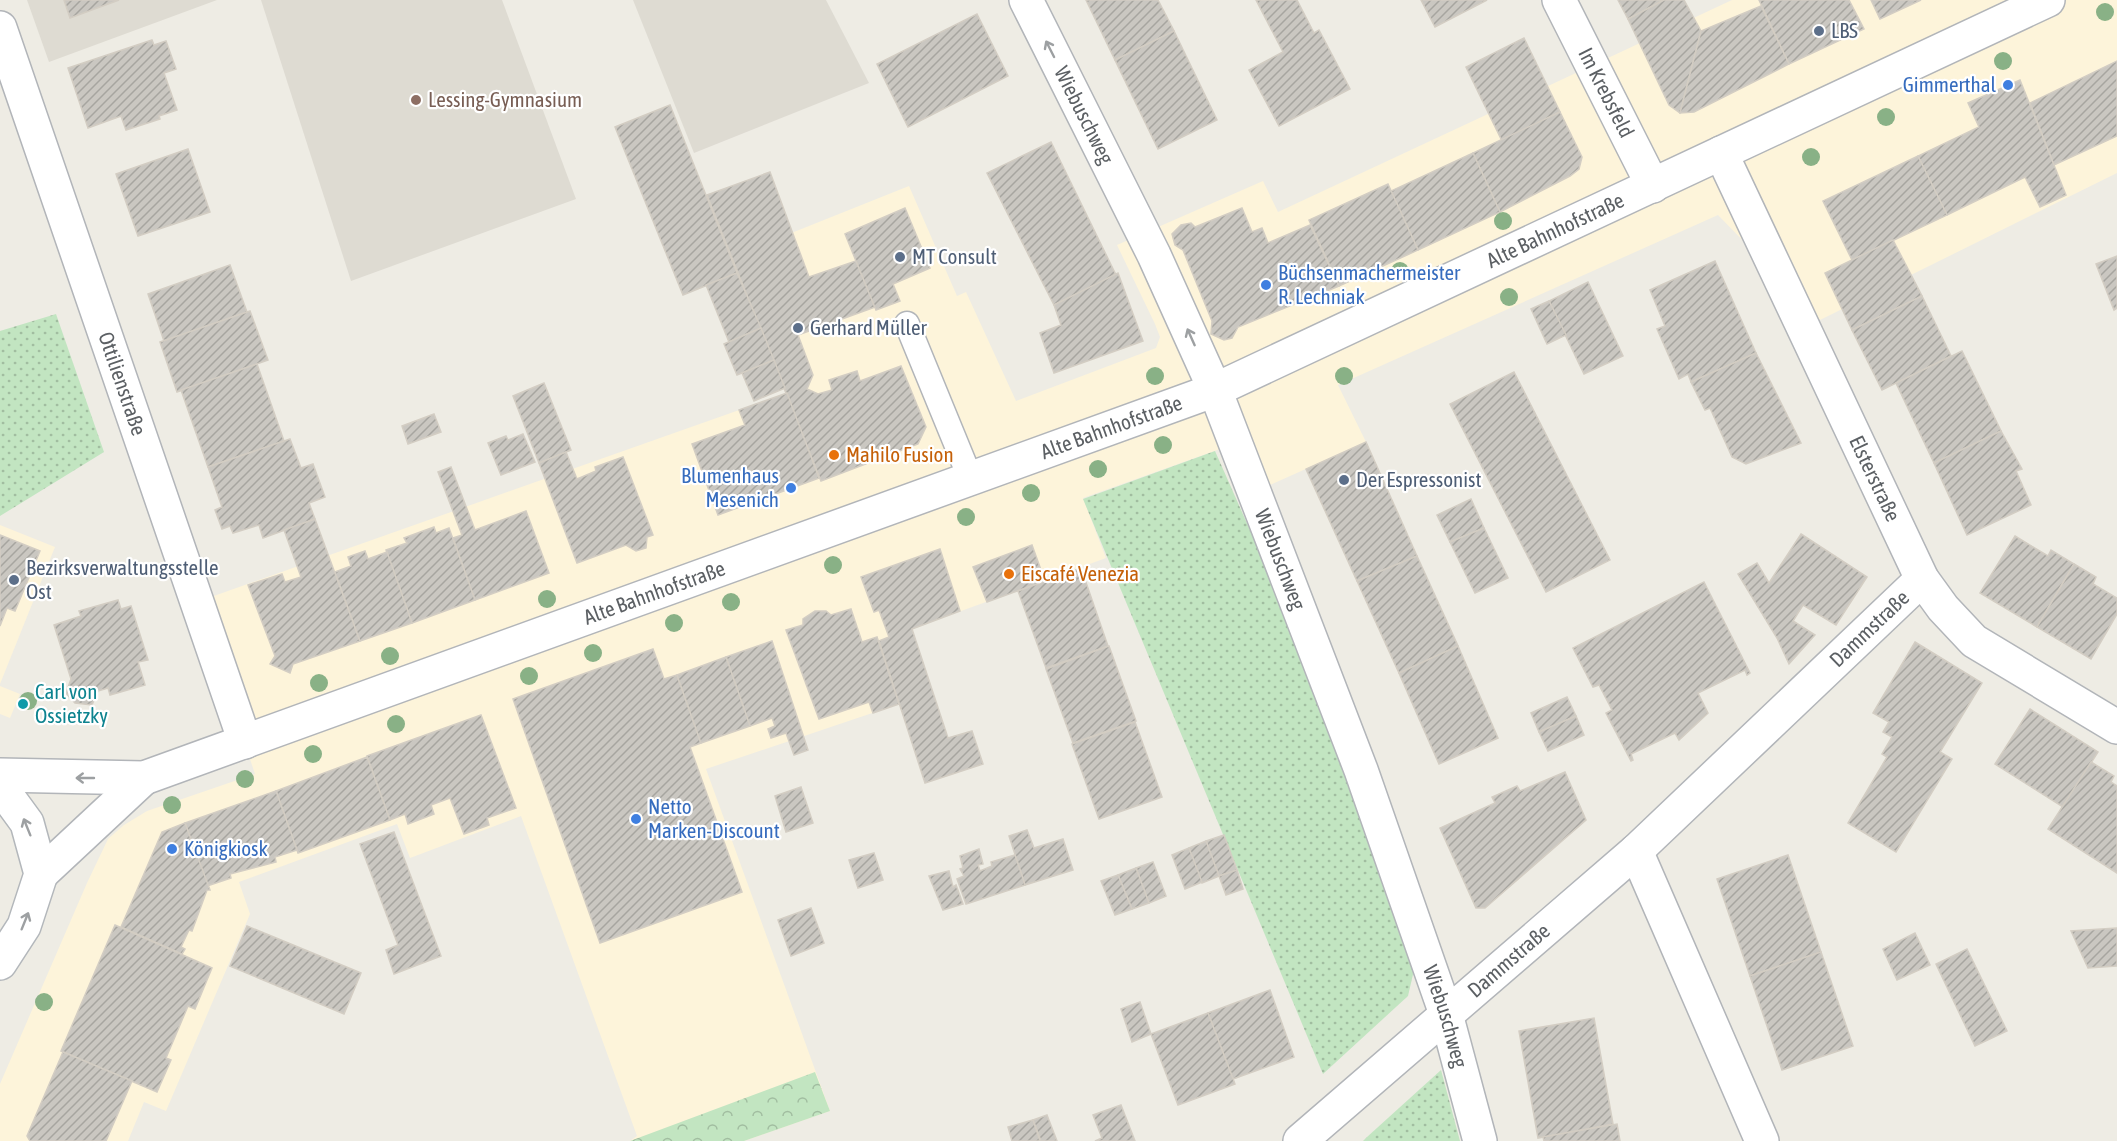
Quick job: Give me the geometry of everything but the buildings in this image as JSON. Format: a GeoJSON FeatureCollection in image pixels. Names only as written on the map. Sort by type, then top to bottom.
{"type":"FeatureCollection","features":[{"type":"Feature","properties":{"kind":"street","name":"Wiebuschweg"},"geometry":{"type":"LineString","coordinates":[[1026,0],[1154,255],[1215,390],[1360,770],[1446,1014],[1480,1141]]}},
{"type":"Feature","properties":{"kind":"street","name":"Im Krebsfeld"},"geometry":{"type":"LineString","coordinates":[[1559,0],[1653,186]]}},
{"type":"Feature","properties":{"kind":"street","name":"Alte Bahnhofstraße"},"geometry":{"type":"LineString","coordinates":[[0,775],[144,778],[1215,390],[2048,0]]}},
{"type":"Feature","properties":{"kind":"street","name":"Ottilienstraße"},"geometry":{"type":"LineString","coordinates":[[0,28],[245,742]]}},
{"type":"Feature","properties":{"kind":"street","name":"Elsterstraße"},"geometry":{"type":"LineString","coordinates":[[1721,153],[1922,579],[1943,608],[1974,641],[2117,726]]}},
{"type":"Feature","properties":{"kind":"street","name":"Dammstraße"},"geometry":{"type":"LineString","coordinates":[[1300,1141],[1636,851],[1922,579]]}},
{"type":"Feature","properties":{"kind":"street","name":"Alte Bahnhofstraße"},"geometry":{"type":"LineString","coordinates":[[41,874],[144,778]]}},
{"type":"Feature","properties":{"kind":"street"},"geometry":{"type":"LineString","coordinates":[[0,786],[27,823],[41,874],[24,926],[0,963]]}},
{"type":"Feature","properties":{"kind":"street"},"geometry":{"type":"LineString","coordinates":[[1636,851],[1762,1141]]}},
{"type":"Feature","properties":{"kind":"lane"},"geometry":{"type":"LineString","coordinates":[[907,324],[971,480]]}},
{"type":"Feature","properties":{"kind":"shaded area"},"geometry":{"type":"Polygon","coordinates":[[[27,0],[217,0],[49,62],[27,0]]]}},
{"type":"Feature","properties":{"kind":"shaded area","name":"Lessing-Gymnasium"},"geometry":{"type":"Polygon","coordinates":[[[261,0],[502,0],[576,199],[351,281],[261,0]]]}},
{"type":"Feature","properties":{"kind":"shaded area"},"geometry":{"type":"Polygon","coordinates":[[[633,0],[826,0],[869,83],[694,153],[633,0]]]}},
{"type":"Feature","properties":{"kind":"shaded area"},"geometry":{"type":"Polygon","coordinates":[[[1732,0],[2117,0],[2117,173],[1820,320],[1718,215],[1338,385],[1366,442],[1268,486],[1248,439],[1083,498],[1106,558],[879,641],[899,704],[706,769],[830,1111],[744,1141],[630,1141],[637,1136],[521,816],[410,858],[397,824],[239,882],[250,914],[166,1111],[144,1102],[128,1141],[0,1141],[0,1084],[108,839],[124,825],[147,811],[255,774],[197,602],[787,393],[731,257],[909,186],[957,296],[966,292],[1016,401],[1156,348],[1160,337],[1117,245],[1263,181],[1278,212],[1732,0]]]}},
{"type":"Feature","properties":{"kind":"shaded area"},"geometry":{"type":"Polygon","coordinates":[[[0,525],[55,547],[0,684],[0,525]]]}},
{"type":"Feature","properties":{"kind":"shaded area"},"geometry":{"type":"Polygon","coordinates":[[[0,686],[20,694],[10,718],[0,714],[0,686]]]}},
{"type":"Feature","properties":{"kind":"green space"},"geometry":{"type":"Polygon","coordinates":[[[56,314],[104,452],[0,516],[0,331],[56,314]]]}},
{"type":"Feature","properties":{"kind":"green space"},"geometry":{"type":"Polygon","coordinates":[[[1215,451],[1288,616],[1353,786],[1414,970],[1408,996],[1323,1074],[1083,499],[1215,451]]]}},
{"type":"Feature","properties":{"kind":"green space"},"geometry":{"type":"Polygon","coordinates":[[[1441,1070],[1460,1141],[1363,1141],[1367,1137],[1441,1070]]]}},
{"type":"Feature","properties":{"kind":"green space"},"geometry":{"type":"Polygon","coordinates":[[[815,1072],[830,1111],[744,1141],[630,1141],[815,1072]]]}},
{"type":"Feature","properties":{"kind":"place","name":"LBS"},"geometry":{"type":"Point","coordinates":[1819,31]}},
{"type":"Feature","properties":{"kind":"place","name":"Gimmerthal"},"geometry":{"type":"Point","coordinates":[2008,85]}},
{"type":"Feature","properties":{"kind":"place","name":"Lessing-Gymnasium"},"geometry":{"type":"Point","coordinates":[416,100]}},
{"type":"Feature","properties":{"kind":"place","name":"MT Consult"},"geometry":{"type":"Point","coordinates":[900,257]}},
{"type":"Feature","properties":{"kind":"place","name":"Büchsenmachermeister R. Lechniak"},"geometry":{"type":"Point","coordinates":[1266,285]}},
{"type":"Feature","properties":{"kind":"place","name":"Gerhard Müller"},"geometry":{"type":"Point","coordinates":[798,328]}},
{"type":"Feature","properties":{"kind":"place","name":"Mahilo Fusion"},"geometry":{"type":"Point","coordinates":[834,455]}},
{"type":"Feature","properties":{"kind":"place","name":"Der Espressonist"},"geometry":{"type":"Point","coordinates":[1344,480]}},
{"type":"Feature","properties":{"kind":"place","name":"Blumenhaus Mesenich"},"geometry":{"type":"Point","coordinates":[791,488]}},
{"type":"Feature","properties":{"kind":"place","name":"Eiscafé Venezia"},"geometry":{"type":"Point","coordinates":[1009,574]}},
{"type":"Feature","properties":{"kind":"place","name":"Bezirksverwaltungsstelle Ost"},"geometry":{"type":"Point","coordinates":[14,580]}},
{"type":"Feature","properties":{"kind":"place","name":"Carl von Ossietzky"},"geometry":{"type":"Point","coordinates":[23,704]}},
{"type":"Feature","properties":{"kind":"place","name":"Netto Marken-Discount"},"geometry":{"type":"Point","coordinates":[636,819]}},
{"type":"Feature","properties":{"kind":"place","name":"Königkiosk"},"geometry":{"type":"Point","coordinates":[172,849]}}]}
